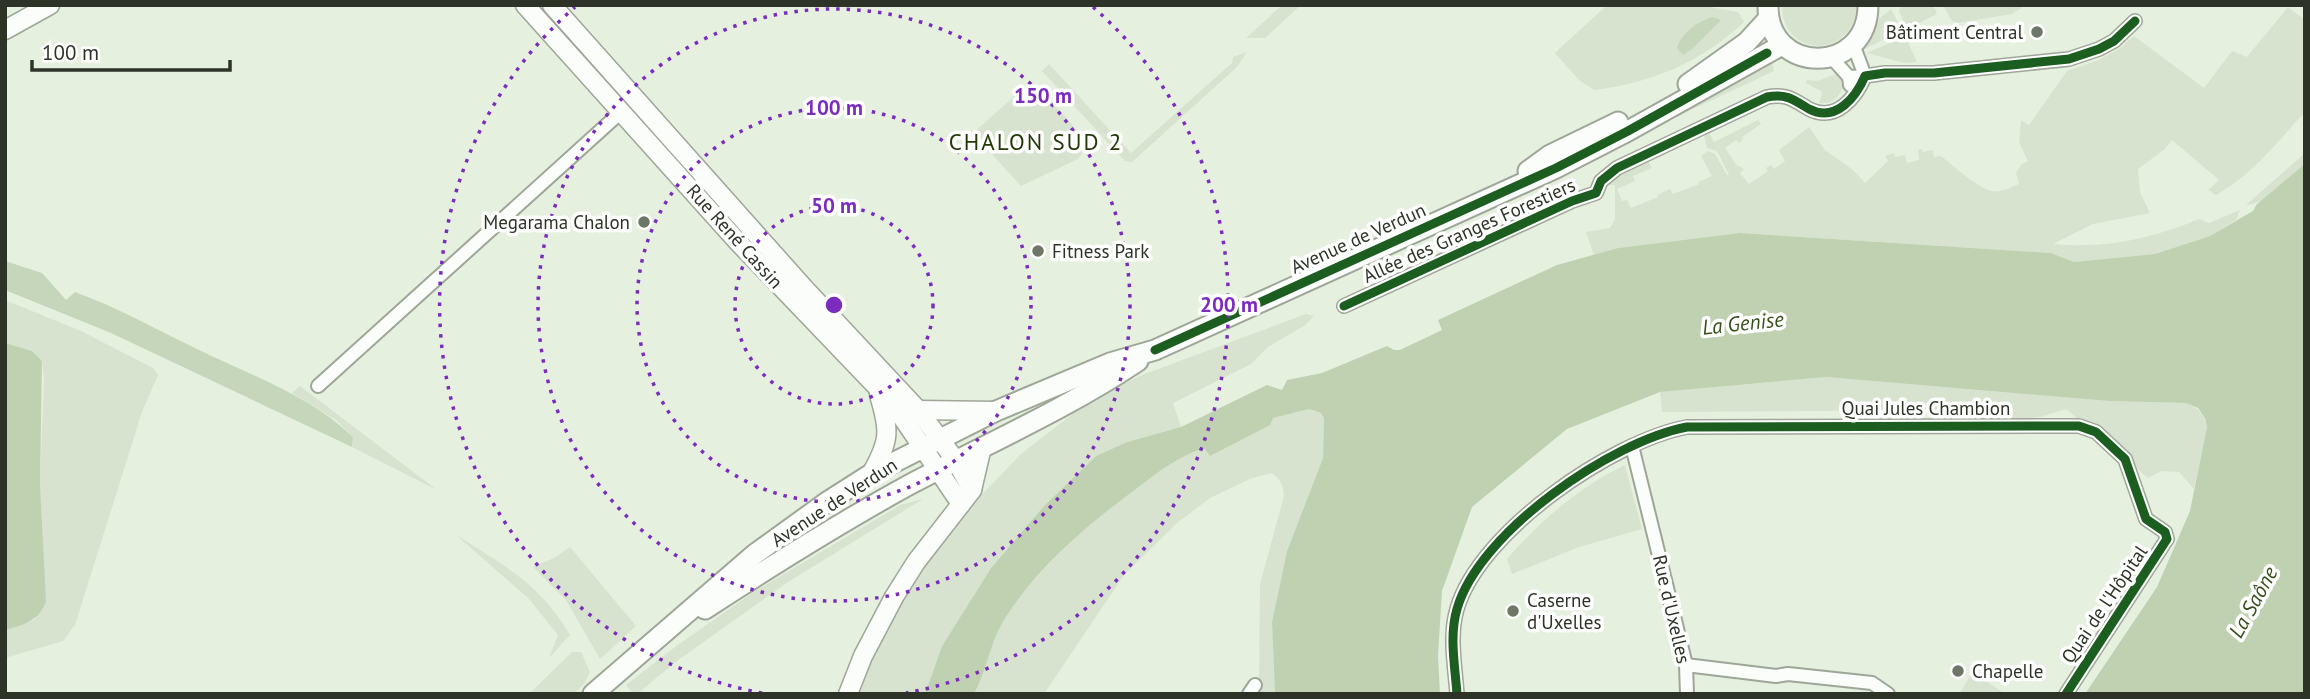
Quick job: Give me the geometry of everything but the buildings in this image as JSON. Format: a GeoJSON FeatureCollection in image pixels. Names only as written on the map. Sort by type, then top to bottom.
{"type":"FeatureCollection","features":[{"type":"Feature","properties":{"kind":"main road"},"geometry":{"type":"LineString","coordinates":[[5,30],[50,5]]}},
{"type":"Feature","properties":{"kind":"main road","name":"Rue René Cassin"},"geometry":{"type":"LineString","coordinates":[[525,5],[737,241],[875,385],[902,417],[938,470],[966,497]]}},
{"type":"Feature","properties":{"kind":"main road","name":"Rue René Cassin"},"geometry":{"type":"LineString","coordinates":[[552,5],[805,289],[918,410],[956,461],[966,497]]}},
{"type":"Feature","properties":{"kind":"main road"},"geometry":{"type":"LineString","coordinates":[[1768,12],[1773,33],[1782,45],[1805,58],[1818,59],[1843,52],[1853,44],[1863,31],[1872,9]]}},
{"type":"Feature","properties":{"kind":"main road","name":"Avenue de Verdun"},"geometry":{"type":"LineString","coordinates":[[1499,192],[1550,155],[1655,104],[1695,80],[1747,42],[1768,12]]}},
{"type":"Feature","properties":{"kind":"main road","name":"Avenue de Verdun"},"geometry":{"type":"LineString","coordinates":[[602,691],[755,554],[871,474],[996,411],[1110,363],[1155,350],[1556,167],[1628,131],[1782,45]]}},
{"type":"Feature","properties":{"kind":"main road"},"geometry":{"type":"LineString","coordinates":[[621,112],[676,144]]}},
{"type":"Feature","properties":{"kind":"main road"},"geometry":{"type":"LineString","coordinates":[[737,241],[805,289]]}},
{"type":"Feature","properties":{"kind":"main road","name":"Avenue de Verdun"},"geometry":{"type":"LineString","coordinates":[[652,644],[794,552],[938,470],[1101,386],[1155,350]]}},
{"type":"Feature","properties":{"kind":"main road"},"geometry":{"type":"LineString","coordinates":[[871,474],[887,440],[885,417],[875,385]]}},
{"type":"Feature","properties":{"kind":"main road"},"geometry":{"type":"LineString","coordinates":[[918,410],[996,411]]}},
{"type":"Feature","properties":{"kind":"main road"},"geometry":{"type":"LineString","coordinates":[[848,694],[863,656],[894,597],[916,562],[966,497],[982,447]]}},
{"type":"Feature","properties":{"kind":"street"},"geometry":{"type":"LineString","coordinates":[[1849,77],[1885,73],[1934,73],[2068,59],[2114,41],[2135,20]]}},
{"type":"Feature","properties":{"kind":"street"},"geometry":{"type":"LineString","coordinates":[[1853,44],[1866,75]]}},
{"type":"Feature","properties":{"kind":"street"},"geometry":{"type":"LineString","coordinates":[[1831,57],[1849,77],[1850,87],[1857,93]]}},
{"type":"Feature","properties":{"kind":"street","name":"Allée des Granges Forestiers"},"geometry":{"type":"LineString","coordinates":[[1344,306],[1572,201],[1596,193],[1601,181],[1617,168],[1767,97],[1793,97],[1811,110],[1832,112],[1857,93],[1866,75]]}},
{"type":"Feature","properties":{"kind":"street"},"geometry":{"type":"LineString","coordinates":[[318,386],[621,112]]}},
{"type":"Feature","properties":{"kind":"street","name":"Quai Jules Chambion"},"geometry":{"type":"LineString","coordinates":[[1457,694],[1453,636],[1457,608],[1473,577],[1513,528],[1551,494],[1588,469],[1669,430],[1688,427],[2079,426],[2096,432],[2125,459],[2146,519],[2165,532]]}},
{"type":"Feature","properties":{"kind":"street","name":"Rue d'Uxelles"},"geometry":{"type":"LineString","coordinates":[[1632,446],[1686,665],[1687,694]]}},
{"type":"Feature","properties":{"kind":"street","name":"Quai de l'Hôpital"},"geometry":{"type":"LineString","coordinates":[[2066,694],[2165,543],[2165,532]]}},
{"type":"Feature","properties":{"kind":"street"},"geometry":{"type":"LineString","coordinates":[[1686,665],[1872,684],[1888,694]]}},
{"type":"Feature","properties":{"kind":"shaded area"},"geometry":{"type":"Polygon","coordinates":[[[1282,5],[1301,5],[1265,38],[1246,38],[1282,5]]]}},
{"type":"Feature","properties":{"kind":"shaded area"},"geometry":{"type":"Polygon","coordinates":[[[1607,5],[1699,5],[1738,12],[1744,22],[1711,49],[1675,68],[1636,82],[1594,90],[1579,80],[1555,53],[1607,5]]]}},
{"type":"Feature","properties":{"kind":"shaded area"},"geometry":{"type":"Polygon","coordinates":[[[1782,5],[1857,6],[1852,24],[1842,37],[1830,44],[1816,46],[1803,42],[1792,34],[1784,22],[1782,5]]]}},
{"type":"Feature","properties":{"kind":"shaded area"},"geometry":{"type":"Polygon","coordinates":[[[1901,5],[1933,5],[1937,14],[1907,29],[1899,11],[1901,5]]]}},
{"type":"Feature","properties":{"kind":"shaded area"},"geometry":{"type":"Polygon","coordinates":[[[1943,5],[2026,5],[2012,14],[1958,23],[1952,21],[1943,5]]]}},
{"type":"Feature","properties":{"kind":"shaded area"},"geometry":{"type":"Polygon","coordinates":[[[2288,7],[2305,20],[2305,112],[2264,157],[2242,178],[2216,195],[2208,190],[2219,180],[2172,140],[2165,149],[2138,169],[2140,192],[2150,213],[2093,224],[2053,244],[2091,245],[2128,241],[2199,219],[2209,223],[2240,210],[2236,220],[2210,236],[2155,254],[2074,262],[2051,253],[1740,233],[1618,248],[1594,255],[1586,232],[1610,228],[1615,219],[1615,185],[1604,185],[1606,178],[1646,157],[1652,168],[1633,176],[1635,181],[1617,189],[1622,201],[1627,200],[1631,208],[1670,189],[1673,194],[1712,176],[1701,156],[1708,151],[1715,154],[1729,175],[1717,151],[1707,148],[1703,131],[1707,129],[1714,142],[1758,120],[1761,124],[1742,137],[1743,140],[1739,143],[1736,140],[1725,148],[1738,167],[1744,170],[1740,173],[1749,184],[1768,171],[1766,168],[1771,165],[1774,169],[1785,161],[1779,150],[1809,127],[1825,150],[1853,170],[1865,183],[1888,161],[1885,156],[1894,153],[1895,157],[1905,155],[1907,163],[1919,160],[1918,150],[1922,149],[1923,152],[1933,150],[1934,157],[1941,156],[1986,189],[2006,189],[2019,184],[2016,173],[2022,164],[2028,161],[2019,142],[2021,120],[2029,125],[2067,71],[2099,60],[2134,36],[2204,88],[2232,51],[2247,57],[2288,7]]]}},
{"type":"Feature","properties":{"kind":"shaded area"},"geometry":{"type":"Polygon","coordinates":[[[1891,9],[1902,30],[1865,49],[1879,19],[1891,9]]]}},
{"type":"Feature","properties":{"kind":"shaded area"},"geometry":{"type":"Polygon","coordinates":[[[1713,17],[1721,20],[1683,55],[1677,48],[1682,37],[1702,21],[1713,17]]]}},
{"type":"Feature","properties":{"kind":"shaded area"},"geometry":{"type":"Polygon","coordinates":[[[1905,36],[1917,62],[1904,63],[1867,53],[1905,36]]]}},
{"type":"Feature","properties":{"kind":"shaded area"},"geometry":{"type":"Polygon","coordinates":[[[1247,52],[1237,67],[1132,162],[1125,161],[1042,71],[1049,64],[1131,153],[1232,63],[1233,57],[1247,52]]]}},
{"type":"Feature","properties":{"kind":"shaded area"},"geometry":{"type":"Polygon","coordinates":[[[1772,62],[1774,71],[1636,136],[1605,155],[1606,148],[1772,62]]]}},
{"type":"Feature","properties":{"kind":"shaded area"},"geometry":{"type":"Polygon","coordinates":[[[1839,73],[1843,88],[1839,95],[1831,102],[1819,103],[1821,91],[1806,83],[1807,80],[1817,81],[1839,73]]]}},
{"type":"Feature","properties":{"kind":"shaded area"},"geometry":{"type":"Polygon","coordinates":[[[1034,84],[1077,130],[1084,147],[1078,159],[1021,186],[973,133],[1027,85],[1034,84]]]}},
{"type":"Feature","properties":{"kind":"shaded area"},"geometry":{"type":"Polygon","coordinates":[[[2305,153],[2305,164],[2285,183],[2263,200],[2246,205],[2305,153]]]}},
{"type":"Feature","properties":{"kind":"shaded area"},"geometry":{"type":"Polygon","coordinates":[[[5,261],[42,273],[66,300],[75,292],[90,298],[297,397],[353,437],[352,447],[111,333],[5,290],[5,261]]]}},
{"type":"Feature","properties":{"kind":"shaded area"},"geometry":{"type":"Polygon","coordinates":[[[5,300],[81,331],[153,368],[158,375],[142,412],[75,625],[63,641],[5,658],[5,630],[35,619],[44,379],[42,361],[32,351],[5,343],[5,300]]]}},
{"type":"Feature","properties":{"kind":"shaded area"},"geometry":{"type":"Polygon","coordinates":[[[1306,314],[1314,316],[1304,326],[1268,347],[1251,364],[1173,403],[1181,427],[1127,442],[1096,456],[1044,506],[991,568],[942,646],[925,694],[856,694],[900,604],[929,560],[968,509],[1021,454],[1080,408],[1106,392],[1142,375],[1306,314]]]}},
{"type":"Feature","properties":{"kind":"shaded area"},"geometry":{"type":"Polygon","coordinates":[[[1826,377],[2109,401],[2186,403],[2200,412],[2207,427],[2194,489],[2179,472],[2162,471],[2148,478],[2066,409],[2040,417],[2020,419],[1934,410],[1662,412],[1660,392],[1826,377]]]}},
{"type":"Feature","properties":{"kind":"shaded area"},"geometry":{"type":"Polygon","coordinates":[[[300,386],[437,490],[352,447],[353,437],[336,420],[292,393],[300,386]]]}},
{"type":"Feature","properties":{"kind":"shaded area"},"geometry":{"type":"Polygon","coordinates":[[[1309,409],[1321,413],[1324,418],[1323,458],[1287,551],[1272,622],[1275,694],[1253,694],[1259,683],[1260,584],[1284,496],[1281,483],[1271,473],[1250,479],[1210,498],[1177,523],[1124,575],[1044,694],[974,694],[1004,620],[1047,565],[1081,533],[1136,489],[1186,456],[1204,448],[1210,456],[1272,418],[1309,409]]]}},
{"type":"Feature","properties":{"kind":"shaded area"},"geometry":{"type":"Polygon","coordinates":[[[1625,465],[1642,529],[1579,547],[1512,574],[1507,559],[1533,531],[1576,494],[1625,465]]]}},
{"type":"Feature","properties":{"kind":"shaded area"},"geometry":{"type":"Polygon","coordinates":[[[923,499],[788,582],[677,661],[637,694],[626,685],[752,593],[900,505],[923,499]]]}},
{"type":"Feature","properties":{"kind":"shaded area"},"geometry":{"type":"Polygon","coordinates":[[[456,535],[520,577],[558,617],[570,635],[549,658],[558,635],[528,598],[456,535]]]}},
{"type":"Feature","properties":{"kind":"shaded area"},"geometry":{"type":"Polygon","coordinates":[[[570,547],[636,626],[600,659],[566,600],[533,567],[570,547]]]}},
{"type":"Feature","properties":{"kind":"shaded area"},"geometry":{"type":"Polygon","coordinates":[[[572,652],[581,652],[590,672],[585,683],[574,694],[529,694],[572,652]]]}},
{"type":"Feature","properties":{"kind":"shaded area"},"geometry":{"type":"Polygon","coordinates":[[[1973,672],[2005,694],[1959,694],[1973,672]]]}},
{"type":"Feature","properties":{"kind":"water"},"geometry":{"type":"Polygon","coordinates":[[[2305,164],[2305,694],[2085,694],[2157,587],[2190,511],[2207,427],[2198,408],[2186,403],[2109,401],[1826,377],[1660,392],[1567,429],[1472,507],[1442,591],[1438,656],[1440,694],[1275,694],[1272,622],[1287,551],[1323,458],[1324,418],[1321,413],[1309,409],[1273,418],[1270,425],[1210,456],[1204,448],[1195,451],[1152,477],[1081,533],[1032,582],[999,629],[974,694],[925,694],[942,646],[991,568],[1044,506],[1096,456],[1127,442],[1181,427],[1267,385],[1282,390],[1287,380],[1322,373],[1387,346],[1400,350],[1442,330],[1438,320],[1557,265],[1618,248],[1740,233],[2051,253],[2074,262],[2155,254],[2210,236],[2253,211],[2257,204],[2305,164]]]}},
{"type":"Feature","properties":{"kind":"water"},"geometry":{"type":"Polygon","coordinates":[[[5,343],[32,351],[42,361],[40,486],[46,601],[35,617],[25,624],[5,630],[5,343]]]}},
{"type":"Feature","properties":{"kind":"cycle path"},"geometry":{"type":"LineString","coordinates":[[1344,306],[1572,201],[1596,193],[1601,181],[1617,168],[1767,97],[1785,97],[1809,109],[1828,113],[1844,106],[1865,76],[1885,73],[1934,73],[2069,59],[2114,41],[2135,21]]}},
{"type":"Feature","properties":{"kind":"cycle path"},"geometry":{"type":"LineString","coordinates":[[1155,350],[1556,168],[1767,53]]}},
{"type":"Feature","properties":{"kind":"cycle path"},"geometry":{"type":"LineString","coordinates":[[1457,694],[1453,640],[1457,609],[1470,580],[1492,550],[1552,494],[1587,470],[1656,436],[1687,427],[2079,426],[2096,432],[2125,459],[2146,519],[2165,532],[2167,539],[2066,694]]}},
{"type":"Feature","properties":{"kind":"place","name":"Bâtiment Central"},"geometry":{"type":"Point","coordinates":[2037,32]}},
{"type":"Feature","properties":{"kind":"place","name":"Megarama Chalon"},"geometry":{"type":"Point","coordinates":[644,222]}},
{"type":"Feature","properties":{"kind":"place","name":"Fitness Park"},"geometry":{"type":"Point","coordinates":[1038,251]}},
{"type":"Feature","properties":{"kind":"place","name":"Caserne d'Uxelles"},"geometry":{"type":"Point","coordinates":[1513,611]}},
{"type":"Feature","properties":{"kind":"place","name":"Chapelle"},"geometry":{"type":"Point","coordinates":[1958,671]}},
{"type":"Feature","properties":{"kind":"district","name":"CHALON SUD 2"},"geometry":{"type":"Point","coordinates":[1036,141]}},
{"type":"Feature","properties":{"kind":"water label","name":"La Genise"},"geometry":{"type":"Point","coordinates":[1743,323]}},
{"type":"Feature","properties":{"kind":"water label","name":"La Saône"},"geometry":{"type":"Point","coordinates":[2253,602]}}]}
